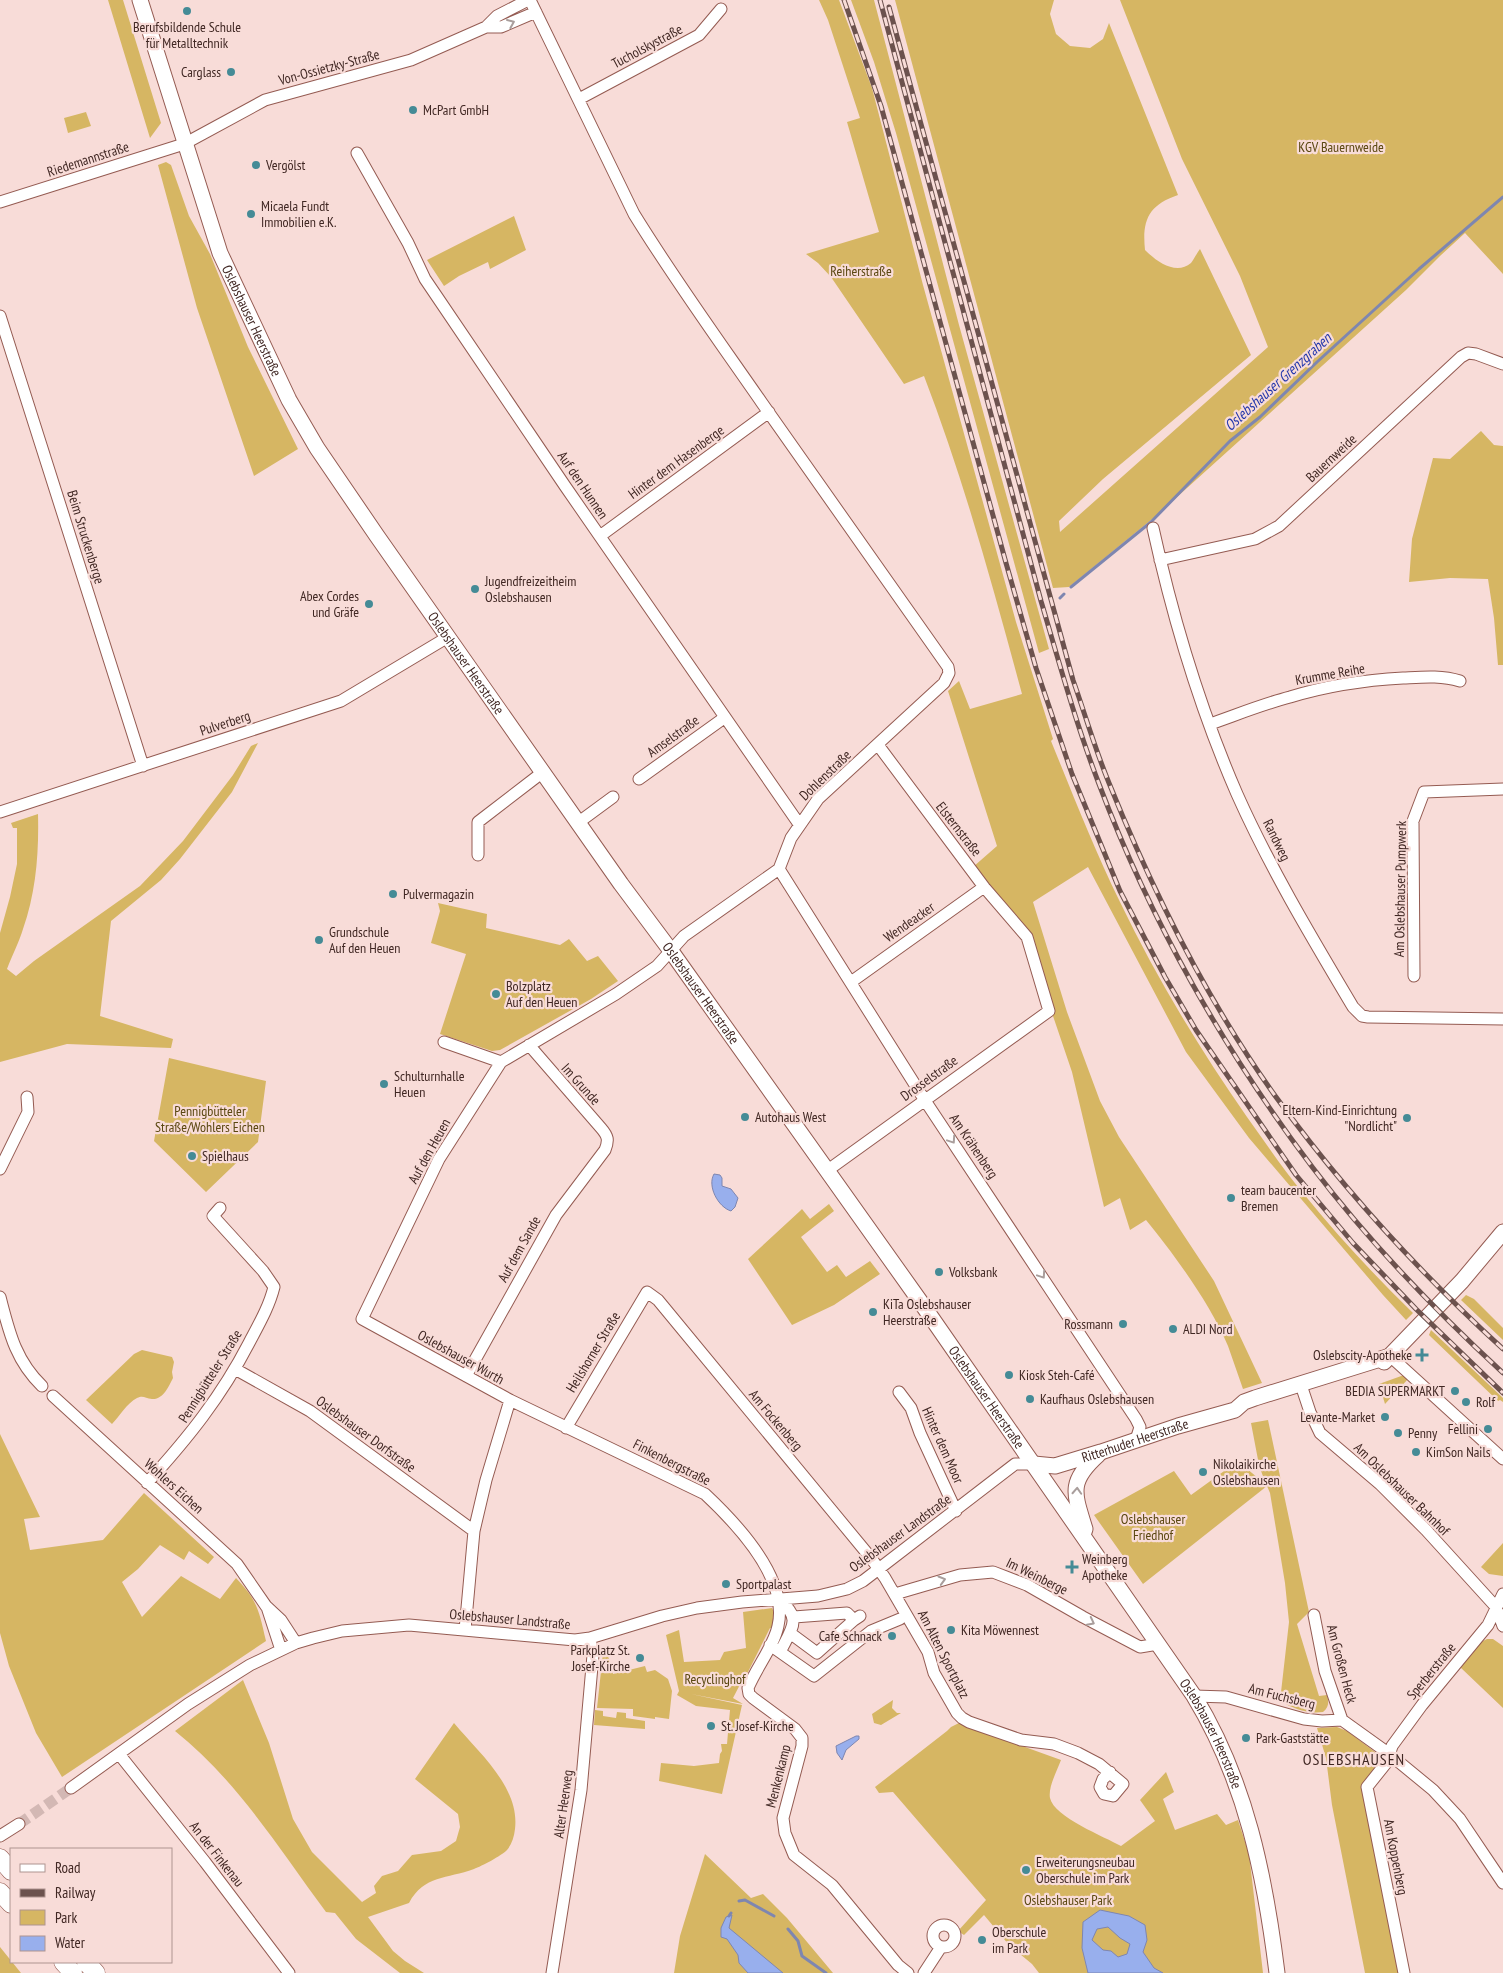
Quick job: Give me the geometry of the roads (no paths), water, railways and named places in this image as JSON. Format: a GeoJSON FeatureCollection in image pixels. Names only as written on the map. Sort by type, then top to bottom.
{"type":"FeatureCollection","features":[{"type":"Feature","properties":{"kind":"main road","name":"Oslebshauser Heerstraße"},"geometry":{"type":"LineString","coordinates":[[140,0],[220,253],[289,400],[317,448],[448,637],[621,884],[828,1170],[1194,1696],[1215,1733],[1233,1771],[1246,1808],[1264,1880],[1277,1973]]}},
{"type":"Feature","properties":{"kind":"main road","name":"Ritterhuder Heerstraße"},"geometry":{"type":"LineString","coordinates":[[1034,1464],[1055,1466],[1235,1410],[1247,1411],[1390,1356],[1462,1281],[1503,1232]]}},
{"type":"Feature","properties":{"kind":"main road"},"geometry":{"type":"LineString","coordinates":[[1083,1536],[1085,1529],[1075,1493],[1077,1482],[1081,1473],[1101,1452]]}},
{"type":"Feature","properties":{"kind":"main road"},"geometry":{"type":"LineString","coordinates":[[0,1858],[10,1871]]}},
{"type":"Feature","properties":{"kind":"main road"},"geometry":{"type":"LineString","coordinates":[[0,1892],[10,1903]]}},
{"type":"Feature","properties":{"kind":"main road"},"geometry":{"type":"LineString","coordinates":[[64,1963],[73,1973]]}},
{"type":"Feature","properties":{"kind":"main road"},"geometry":{"type":"LineString","coordinates":[[87,1963],[96,1973]]}},
{"type":"Feature","properties":{"kind":"street","name":"Von-Ossietzky-Straße"},"geometry":{"type":"LineString","coordinates":[[184,144],[265,100],[411,60],[486,26],[497,16],[529,0]]}},
{"type":"Feature","properties":{"kind":"street"},"geometry":{"type":"LineString","coordinates":[[529,0],[634,214],[718,342],[769,412]]}},
{"type":"Feature","properties":{"kind":"street","name":"Tucholskystraße"},"geometry":{"type":"LineString","coordinates":[[579,99],[699,35],[721,9]]}},
{"type":"Feature","properties":{"kind":"street","name":"Von-Ossietzky-Straße"},"geometry":{"type":"LineString","coordinates":[[486,26],[502,27],[536,12]]}},
{"type":"Feature","properties":{"kind":"street","name":"Riedemannstraße"},"geometry":{"type":"LineString","coordinates":[[0,202],[184,144]]}},
{"type":"Feature","properties":{"kind":"street","name":"Auf den Hunnen"},"geometry":{"type":"LineString","coordinates":[[357,153],[408,243],[425,278],[724,718],[799,824]]}},
{"type":"Feature","properties":{"kind":"street","name":"Beim Struckenberge"},"geometry":{"type":"LineString","coordinates":[[0,316],[143,766]]}},
{"type":"Feature","properties":{"kind":"street","name":"Bauernweide"},"geometry":{"type":"LineString","coordinates":[[1160,560],[1255,539],[1266,534],[1279,526],[1461,357],[1468,353],[1476,354],[1503,364]]}},
{"type":"Feature","properties":{"kind":"street","name":"Hinter dem Hasenberge"},"geometry":{"type":"LineString","coordinates":[[600,536],[769,412]]}},
{"type":"Feature","properties":{"kind":"street","name":"Dohlenstraße"},"geometry":{"type":"LineString","coordinates":[[769,412],[948,667],[949,673],[944,683],[818,799],[791,838],[779,869]]}},
{"type":"Feature","properties":{"kind":"street","name":"Randweg"},"geometry":{"type":"LineString","coordinates":[[1152,528],[1181,639],[1210,724],[1238,795],[1274,869],[1352,1007],[1362,1016],[1368,1018],[1503,1019]]}},
{"type":"Feature","properties":{"kind":"street","name":"Pulverberg"},"geometry":{"type":"LineString","coordinates":[[0,812],[341,701],[448,637]]}},
{"type":"Feature","properties":{"kind":"street","name":"Krumme Reihe"},"geometry":{"type":"LineString","coordinates":[[1210,724],[1291,696],[1346,684],[1419,677],[1447,677],[1460,682]]}},
{"type":"Feature","properties":{"kind":"street","name":"Amselstraße"},"geometry":{"type":"LineString","coordinates":[[639,779],[724,718]]}},
{"type":"Feature","properties":{"kind":"street","name":"Elsternstraße"},"geometry":{"type":"LineString","coordinates":[[878,745],[984,887],[1027,937],[1049,1010]]}},
{"type":"Feature","properties":{"kind":"street"},"geometry":{"type":"LineString","coordinates":[[478,855],[478,822],[544,772]]}},
{"type":"Feature","properties":{"kind":"street","name":"Am Oslebshauser Pumpwerk"},"geometry":{"type":"LineString","coordinates":[[1414,976],[1413,821],[1424,792],[1503,789]]}},
{"type":"Feature","properties":{"kind":"street"},"geometry":{"type":"LineString","coordinates":[[579,822],[614,797]]}},
{"type":"Feature","properties":{"kind":"street"},"geometry":{"type":"LineString","coordinates":[[671,951],[684,936],[779,869]]}},
{"type":"Feature","properties":{"kind":"street","name":"Am Krähenberg"},"geometry":{"type":"LineString","coordinates":[[779,869],[924,1100],[1080,1332],[1136,1419],[1140,1427],[1136,1440]]}},
{"type":"Feature","properties":{"kind":"street","name":"Wendeacker"},"geometry":{"type":"LineString","coordinates":[[851,982],[984,887]]}},
{"type":"Feature","properties":{"kind":"street","name":"Auf den Heuen"},"geometry":{"type":"LineString","coordinates":[[407,1227],[439,1159],[501,1062],[608,1000],[657,966],[671,951]]}},
{"type":"Feature","properties":{"kind":"street","name":"Drosselstraße"},"geometry":{"type":"LineString","coordinates":[[828,1170],[1049,1010]]}},
{"type":"Feature","properties":{"kind":"street"},"geometry":{"type":"LineString","coordinates":[[444,1042],[501,1062]]}},
{"type":"Feature","properties":{"kind":"street","name":"Im Grunde"},"geometry":{"type":"LineString","coordinates":[[529,1046],[601,1128],[607,1136],[608,1143]]}},
{"type":"Feature","properties":{"kind":"street"},"geometry":{"type":"LineString","coordinates":[[0,1169],[28,1112],[27,1098]]}},
{"type":"Feature","properties":{"kind":"street","name":"Auf dem Sande"},"geometry":{"type":"LineString","coordinates":[[466,1376],[556,1215],[605,1150],[608,1143]]}},
{"type":"Feature","properties":{"kind":"street","name":"Pennigbütteler Straße"},"geometry":{"type":"LineString","coordinates":[[147,1482],[190,1435],[235,1369],[269,1306],[274,1286],[264,1271],[213,1216],[220,1208]]}},
{"type":"Feature","properties":{"kind":"street","name":"Oslebshauser Wurth"},"geometry":{"type":"LineString","coordinates":[[407,1227],[362,1319],[510,1400],[486,1480],[474,1532],[465,1630]]}},
{"type":"Feature","properties":{"kind":"street","name":"Heilshorner Straße"},"geometry":{"type":"LineString","coordinates":[[566,1428],[647,1292]]}},
{"type":"Feature","properties":{"kind":"street","name":"Am Fockenberg"},"geometry":{"type":"LineString","coordinates":[[647,1292],[658,1300],[880,1570]]}},
{"type":"Feature","properties":{"kind":"street"},"geometry":{"type":"LineString","coordinates":[[0,1297],[20,1360],[42,1386]]}},
{"type":"Feature","properties":{"kind":"street"},"geometry":{"type":"LineString","coordinates":[[1390,1356],[1503,1459]]}},
{"type":"Feature","properties":{"kind":"street","name":"Oslebshauser Dorfstraße"},"geometry":{"type":"LineString","coordinates":[[235,1369],[310,1411],[474,1532]]}},
{"type":"Feature","properties":{"kind":"street","name":"Am Oslebshauser Bahnhof"},"geometry":{"type":"LineString","coordinates":[[1302,1389],[1320,1433],[1380,1484],[1426,1530],[1496,1607]]}},
{"type":"Feature","properties":{"kind":"street","name":"Hinter dem Moor"},"geometry":{"type":"LineString","coordinates":[[899,1392],[911,1408],[920,1433],[956,1511]]}},
{"type":"Feature","properties":{"kind":"street","name":"Wohlers Eichen"},"geometry":{"type":"LineString","coordinates":[[53,1396],[237,1564],[266,1606],[281,1620],[296,1643]]}},
{"type":"Feature","properties":{"kind":"street","name":"Finkenbergstraße"},"geometry":{"type":"LineString","coordinates":[[510,1400],[705,1494],[722,1510],[766,1565],[775,1585],[778,1598]]}},
{"type":"Feature","properties":{"kind":"street","name":"Oslebshauser Landstraße"},"geometry":{"type":"LineString","coordinates":[[72,1788],[196,1699],[250,1664],[296,1643],[342,1631],[409,1625],[558,1639],[590,1638],[671,1614],[742,1602],[818,1596],[847,1589],[880,1570],[1015,1464],[1034,1464]]}},
{"type":"Feature","properties":{"kind":"street","name":"Am Alten Sportplatz"},"geometry":{"type":"LineString","coordinates":[[880,1570],[928,1652],[934,1673],[957,1713],[962,1718],[1021,1740],[1054,1744],[1078,1753],[1110,1772]]}},
{"type":"Feature","properties":{"kind":"street","name":"Im Weinberge"},"geometry":{"type":"LineString","coordinates":[[895,1594],[960,1575],[993,1572],[1026,1585],[1083,1618],[1140,1647],[1158,1644]]}},
{"type":"Feature","properties":{"kind":"street","name":"Sperberstraße"},"geometry":{"type":"LineString","coordinates":[[1388,1753],[1422,1705],[1488,1625],[1503,1594]]}},
{"type":"Feature","properties":{"kind":"street"},"geometry":{"type":"LineString","coordinates":[[818,1596],[820,1616]]}},
{"type":"Feature","properties":{"kind":"street"},"geometry":{"type":"LineString","coordinates":[[778,1598],[789,1608],[794,1617],[794,1625],[780,1652]]}},
{"type":"Feature","properties":{"kind":"street","name":"Menkenkamp"},"geometry":{"type":"LineString","coordinates":[[778,1598],[778,1626],[748,1688],[749,1694],[753,1698],[795,1729],[802,1738],[802,1746],[783,1818],[785,1833],[798,1859],[819,1873],[832,1885],[898,1965],[908,1973]]}},
{"type":"Feature","properties":{"kind":"street","name":"Wohlers Eichen"},"geometry":{"type":"LineString","coordinates":[[266,1606],[281,1650]]}},
{"type":"Feature","properties":{"kind":"street"},"geometry":{"type":"LineString","coordinates":[[1496,1607],[1503,1626]]}},
{"type":"Feature","properties":{"kind":"street"},"geometry":{"type":"LineString","coordinates":[[790,1633],[817,1653],[857,1618],[847,1613],[794,1617]]}},
{"type":"Feature","properties":{"kind":"street","name":"Am Großen Heck"},"geometry":{"type":"LineString","coordinates":[[1314,1615],[1326,1671],[1342,1720]]}},
{"type":"Feature","properties":{"kind":"street"},"geometry":{"type":"LineString","coordinates":[[770,1645],[814,1676],[871,1632],[900,1619]]}},
{"type":"Feature","properties":{"kind":"street","name":"Alter Heerweg"},"geometry":{"type":"LineString","coordinates":[[552,1973],[582,1790],[593,1654],[590,1638]]}},
{"type":"Feature","properties":{"kind":"street","name":"Am Fuchsberg"},"geometry":{"type":"LineString","coordinates":[[1194,1696],[1226,1697],[1304,1719],[1322,1721],[1342,1720]]}},
{"type":"Feature","properties":{"kind":"street"},"geometry":{"type":"LineString","coordinates":[[1342,1720],[1388,1753],[1433,1790],[1460,1819],[1503,1883]]}},
{"type":"Feature","properties":{"kind":"street","name":"Am Koppenberg"},"geometry":{"type":"LineString","coordinates":[[1388,1753],[1387,1762],[1367,1786],[1404,1973]]}},
{"type":"Feature","properties":{"kind":"street","name":"An der Finkenau"},"geometry":{"type":"LineString","coordinates":[[118,1754],[205,1862],[289,1973]]}},
{"type":"Feature","properties":{"kind":"street"},"geometry":{"type":"LineString","coordinates":[[0,1836],[19,1824]]}},
{"type":"Feature","properties":{"kind":"street"},"geometry":{"type":"LineString","coordinates":[[924,1973],[941,1946]]}},
{"type":"Feature","properties":{"kind":"water"},"geometry":{"type":"Polygon","coordinates":[[[714,1174],[720,1175],[722,1186],[731,1189],[738,1198],[735,1207],[731,1211],[726,1209],[715,1196],[712,1184],[714,1174]]]}},
{"type":"Feature","properties":{"kind":"water"},"geometry":{"type":"Polygon","coordinates":[[[859,1736],[859,1739],[846,1750],[842,1760],[837,1753],[836,1746],[859,1736]]]}},
{"type":"Feature","properties":{"kind":"water"},"geometry":{"type":"Polygon","coordinates":[[[1100,1910],[1129,1916],[1145,1925],[1147,1940],[1143,1952],[1154,1968],[1163,1973],[1088,1973],[1082,1948],[1083,1922],[1100,1910]],[[1108,1927],[1097,1929],[1092,1940],[1103,1950],[1111,1951],[1118,1957],[1127,1954],[1130,1944],[1108,1927]]]}},
{"type":"Feature","properties":{"kind":"water"},"geometry":{"type":"Polygon","coordinates":[[[732,1915],[729,1928],[783,1973],[748,1973],[739,1963],[738,1955],[727,1939],[721,1937],[721,1928],[726,1917],[732,1915]]]}},
{"type":"Feature","properties":{"kind":"waterway","name":"Oslebshauser Grenzgraben"},"geometry":{"type":"LineString","coordinates":[[1071,587],[1151,522],[1230,441],[1260,417],[1419,269],[1503,197]]}},
{"type":"Feature","properties":{"kind":"waterway","name":"Oslebshauser Grenzgraben"},"geometry":{"type":"LineString","coordinates":[[1060,598],[1064,594]]}},
{"type":"Feature","properties":{"kind":"waterway"},"geometry":{"type":"LineString","coordinates":[[739,1901],[745,1900],[774,1916]]}},
{"type":"Feature","properties":{"kind":"waterway"},"geometry":{"type":"LineString","coordinates":[[788,1929],[798,1941],[802,1956],[826,1973]]}},
{"type":"Feature","properties":{"kind":"tunnel"},"geometry":{"type":"LineString","coordinates":[[19,1824],[71,1788]]}},
{"type":"Feature","properties":{"kind":"railway"},"geometry":{"type":"LineString","coordinates":[[844,0],[881,106],[1036,668],[1072,774],[1120,891],[1165,977],[1196,1030],[1296,1175],[1353,1243],[1416,1309],[1503,1393]]}},
{"type":"Feature","properties":{"kind":"railway"},"geometry":{"type":"LineString","coordinates":[[880,0],[1041,601],[1083,739],[1119,835],[1166,935],[1192,984],[1220,1031],[1281,1124],[1334,1195],[1380,1249],[1452,1325],[1503,1373]]}},
{"type":"Feature","properties":{"kind":"railway"},"geometry":{"type":"LineString","coordinates":[[889,7],[1073,680],[1104,770],[1144,865],[1204,984],[1227,1023],[1276,1097],[1328,1164],[1383,1229],[1503,1349]]}},
{"type":"Feature","properties":{"kind":"place","name":"Berufsbildende Schule für Metalltechnik"},"geometry":{"type":"Point","coordinates":[187,11]}},
{"type":"Feature","properties":{"kind":"place","name":"Carglass"},"geometry":{"type":"Point","coordinates":[231,72]}},
{"type":"Feature","properties":{"kind":"place","name":"McPart GmbH"},"geometry":{"type":"Point","coordinates":[413,110]}},
{"type":"Feature","properties":{"kind":"place","name":"Vergölst"},"geometry":{"type":"Point","coordinates":[256,165]}},
{"type":"Feature","properties":{"kind":"place","name":"Micaela Fundt Immobilien e.K."},"geometry":{"type":"Point","coordinates":[251,214]}},
{"type":"Feature","properties":{"kind":"place","name":"Jugendfreizeitheim Oslebshausen"},"geometry":{"type":"Point","coordinates":[475,589]}},
{"type":"Feature","properties":{"kind":"place","name":"Abex Cordes und Gräfe"},"geometry":{"type":"Point","coordinates":[369,604]}},
{"type":"Feature","properties":{"kind":"place","name":"Pulvermagazin"},"geometry":{"type":"Point","coordinates":[393,894]}},
{"type":"Feature","properties":{"kind":"place","name":"Grundschule Auf den Heuen"},"geometry":{"type":"Point","coordinates":[319,940]}},
{"type":"Feature","properties":{"kind":"place","name":"Bolzplatz Auf den Heuen"},"geometry":{"type":"Point","coordinates":[496,994]}},
{"type":"Feature","properties":{"kind":"place","name":"Schulturnhalle Heuen"},"geometry":{"type":"Point","coordinates":[384,1084]}},
{"type":"Feature","properties":{"kind":"place","name":"Autohaus West"},"geometry":{"type":"Point","coordinates":[745,1117]}},
{"type":"Feature","properties":{"kind":"place","name":"Eltern-Kind-Einrichtung \"Nordlicht\""},"geometry":{"type":"Point","coordinates":[1407,1118]}},
{"type":"Feature","properties":{"kind":"place","name":"Spielhaus"},"geometry":{"type":"Point","coordinates":[192,1156]}},
{"type":"Feature","properties":{"kind":"place","name":"team baucenter Bremen"},"geometry":{"type":"Point","coordinates":[1231,1198]}},
{"type":"Feature","properties":{"kind":"place","name":"Volksbank"},"geometry":{"type":"Point","coordinates":[939,1272]}},
{"type":"Feature","properties":{"kind":"place","name":"KiTa Oslebshauser Heerstraße"},"geometry":{"type":"Point","coordinates":[873,1312]}},
{"type":"Feature","properties":{"kind":"place","name":"Rossmann"},"geometry":{"type":"Point","coordinates":[1123,1324]}},
{"type":"Feature","properties":{"kind":"place","name":"ALDI Nord"},"geometry":{"type":"Point","coordinates":[1173,1329]}},
{"type":"Feature","properties":{"kind":"place","name":"Oslebscity-Apotheke"},"geometry":{"type":"Point","coordinates":[1422,1355]}},
{"type":"Feature","properties":{"kind":"place","name":"Kiosk Steh-Café"},"geometry":{"type":"Point","coordinates":[1009,1375]}},
{"type":"Feature","properties":{"kind":"place","name":"BEDIA SUPERMARKT"},"geometry":{"type":"Point","coordinates":[1455,1391]}},
{"type":"Feature","properties":{"kind":"place","name":"Kaufhaus Oslebshausen"},"geometry":{"type":"Point","coordinates":[1030,1399]}},
{"type":"Feature","properties":{"kind":"place","name":"Rolf"},"geometry":{"type":"Point","coordinates":[1466,1402]}},
{"type":"Feature","properties":{"kind":"place","name":"Levante-Market"},"geometry":{"type":"Point","coordinates":[1385,1417]}},
{"type":"Feature","properties":{"kind":"place","name":"Fellini"},"geometry":{"type":"Point","coordinates":[1488,1429]}},
{"type":"Feature","properties":{"kind":"place","name":"Penny"},"geometry":{"type":"Point","coordinates":[1398,1433]}},
{"type":"Feature","properties":{"kind":"place","name":"KimSon Nails"},"geometry":{"type":"Point","coordinates":[1416,1452]}},
{"type":"Feature","properties":{"kind":"place","name":"Nikolaikirche Oslebshausen"},"geometry":{"type":"Point","coordinates":[1203,1472]}},
{"type":"Feature","properties":{"kind":"place","name":"Weinberg Apotheke"},"geometry":{"type":"Point","coordinates":[1072,1567]}},
{"type":"Feature","properties":{"kind":"place","name":"Sportpalast"},"geometry":{"type":"Point","coordinates":[726,1584]}},
{"type":"Feature","properties":{"kind":"place","name":"Kita Möwennest"},"geometry":{"type":"Point","coordinates":[951,1630]}},
{"type":"Feature","properties":{"kind":"place","name":"Cafe Schnack"},"geometry":{"type":"Point","coordinates":[892,1636]}},
{"type":"Feature","properties":{"kind":"place","name":"Parkplatz St. Josef-Kirche"},"geometry":{"type":"Point","coordinates":[640,1658]}},
{"type":"Feature","properties":{"kind":"place","name":"St. Josef-Kirche"},"geometry":{"type":"Point","coordinates":[711,1726]}},
{"type":"Feature","properties":{"kind":"place","name":"Park-Gaststätte"},"geometry":{"type":"Point","coordinates":[1246,1738]}},
{"type":"Feature","properties":{"kind":"place","name":"Erweiterungsneubau Oberschule im Park"},"geometry":{"type":"Point","coordinates":[1026,1870]}},
{"type":"Feature","properties":{"kind":"place","name":"Oberschule im Park"},"geometry":{"type":"Point","coordinates":[982,1940]}},
{"type":"Feature","properties":{"kind":"district","name":"OSLEBSHAUSEN"},"geometry":{"type":"Point","coordinates":[1354,1759]}},
{"type":"Feature","properties":{"kind":"park label","name":"KGV Bauernweide"},"geometry":{"type":"Point","coordinates":[1341,147]}},
{"type":"Feature","properties":{"kind":"park label","name":"Reiherstraße"},"geometry":{"type":"Point","coordinates":[861,271]}},
{"type":"Feature","properties":{"kind":"park label","name":"Pennigbütteler Straße/Wohlers Eichen"},"geometry":{"type":"Point","coordinates":[210,1120]}},
{"type":"Feature","properties":{"kind":"park label","name":"Oslebshauser Friedhof"},"geometry":{"type":"Point","coordinates":[1153,1528]}},
{"type":"Feature","properties":{"kind":"park label","name":"Recyclinghof"},"geometry":{"type":"Point","coordinates":[715,1679]}},
{"type":"Feature","properties":{"kind":"park label","name":"Oslebshauser Park"},"geometry":{"type":"Point","coordinates":[1068,1900]}}]}
